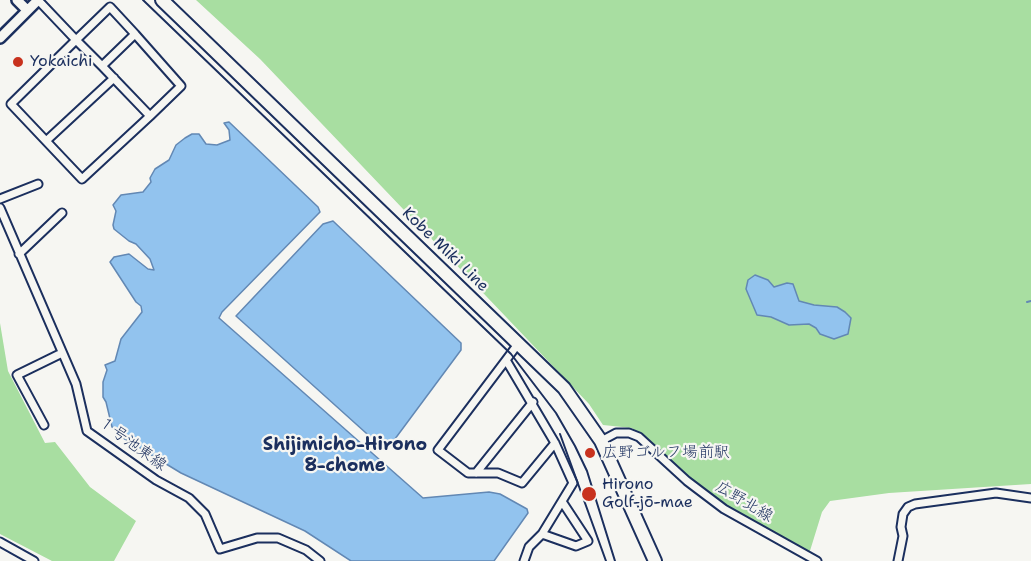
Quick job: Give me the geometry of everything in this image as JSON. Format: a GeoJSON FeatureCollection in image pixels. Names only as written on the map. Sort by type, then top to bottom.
{"type":"FeatureCollection","features":[{"type":"Feature","properties":{"kind":"main road","name":"Kobe Miki Line"},"geometry":{"type":"LineString","coordinates":[[162,0],[564,388],[601,441],[655,561]]}},
{"type":"Feature","properties":{"kind":"street"},"geometry":{"type":"LineString","coordinates":[[17,0],[27,10]]}},
{"type":"Feature","properties":{"kind":"street"},"geometry":{"type":"LineString","coordinates":[[0,38],[38,0],[150,116]]}},
{"type":"Feature","properties":{"kind":"street"},"geometry":{"type":"LineString","coordinates":[[110,7],[135,34],[181,86],[82,179],[11,104],[110,7]]}},
{"type":"Feature","properties":{"kind":"street"},"geometry":{"type":"LineString","coordinates":[[102,66],[135,34]]}},
{"type":"Feature","properties":{"kind":"street"},"geometry":{"type":"LineString","coordinates":[[46,141],[114,78]]}},
{"type":"Feature","properties":{"kind":"street"},"geometry":{"type":"LineString","coordinates":[[0,199],[38,184]]}},
{"type":"Feature","properties":{"kind":"street","name":"１号池東線"},"geometry":{"type":"LineString","coordinates":[[0,208],[76,384],[87,431],[156,480],[189,498],[205,514],[220,549],[257,538],[278,538],[306,550],[320,561]]}},
{"type":"Feature","properties":{"kind":"street"},"geometry":{"type":"LineString","coordinates":[[19,254],[62,213]]}},
{"type":"Feature","properties":{"kind":"street"},"geometry":{"type":"LineString","coordinates":[[518,344],[438,450],[468,473],[498,472],[522,483],[555,443]]}},
{"type":"Feature","properties":{"kind":"street"},"geometry":{"type":"LineString","coordinates":[[45,425],[17,375],[62,353]]}},
{"type":"Feature","properties":{"kind":"street"},"geometry":{"type":"LineString","coordinates":[[507,360],[533,402],[573,483],[542,534],[529,547],[524,561]]}},
{"type":"Feature","properties":{"kind":"street"},"geometry":{"type":"LineString","coordinates":[[476,473],[533,402]]}},
{"type":"Feature","properties":{"kind":"street","name":"広野北線"},"geometry":{"type":"LineString","coordinates":[[601,441],[616,433],[629,432],[724,509],[817,561]]}},
{"type":"Feature","properties":{"kind":"street"},"geometry":{"type":"LineString","coordinates":[[898,561],[903,536],[901,527],[903,514],[908,507],[915,504],[996,493],[1031,498]]}},
{"type":"Feature","properties":{"kind":"street"},"geometry":{"type":"LineString","coordinates":[[542,534],[576,546],[588,541],[562,503]]}},
{"type":"Feature","properties":{"kind":"street"},"geometry":{"type":"LineString","coordinates":[[0,542],[34,561]]}},
{"type":"Feature","properties":{"kind":"green space"},"geometry":{"type":"Polygon","coordinates":[[[196,0],[1031,0],[1031,484],[889,493],[830,501],[822,512],[809,554],[722,505],[632,428],[603,425],[589,404],[260,59],[196,0]]]}},
{"type":"Feature","properties":{"kind":"green space"},"geometry":{"type":"Polygon","coordinates":[[[0,323],[8,371],[45,443],[55,442],[90,487],[136,521],[114,561],[52,561],[0,534],[0,323]]]}},
{"type":"Feature","properties":{"kind":"water"},"geometry":{"type":"Polygon","coordinates":[[[229,122],[318,207],[320,212],[222,312],[219,318],[423,498],[489,492],[500,494],[527,509],[528,513],[494,561],[351,561],[305,531],[181,473],[120,436],[118,430],[112,427],[103,397],[103,382],[107,370],[105,365],[115,361],[121,339],[142,312],[141,306],[110,262],[114,257],[129,254],[148,269],[154,270],[150,259],[136,244],[114,229],[116,211],[113,205],[121,195],[143,192],[151,182],[150,178],[155,169],[169,160],[176,145],[192,134],[199,134],[206,144],[217,145],[230,140],[229,130],[224,123],[229,122]]]}},
{"type":"Feature","properties":{"kind":"water"},"geometry":{"type":"Polygon","coordinates":[[[333,221],[461,343],[461,350],[389,447],[376,442],[236,316],[323,224],[333,221]]]}},
{"type":"Feature","properties":{"kind":"water"},"geometry":{"type":"Polygon","coordinates":[[[755,275],[768,280],[774,287],[787,283],[793,284],[799,301],[837,307],[845,312],[851,318],[848,334],[834,339],[820,334],[809,324],[789,325],[771,317],[757,315],[746,289],[748,280],[755,275]]]}},
{"type":"Feature","properties":{"kind":"waterway"},"geometry":{"type":"LineString","coordinates":[[1027,302],[1031,301]]}},
{"type":"Feature","properties":{"kind":"railway"},"geometry":{"type":"LineString","coordinates":[[143,0],[511,354],[556,413],[575,446],[587,471],[615,561]]}},
{"type":"Feature","properties":{"kind":"railway"},"geometry":{"type":"LineString","coordinates":[[560,434],[606,561]]}},
{"type":"Feature","properties":{"kind":"place","name":"Yokaichi"},"geometry":{"type":"Point","coordinates":[18,62]}},
{"type":"Feature","properties":{"kind":"place","name":"広野ゴルフ場前駅"},"geometry":{"type":"Point","coordinates":[590,453]}},
{"type":"Feature","properties":{"kind":"place","name":"Hirono Golf-jō-mae"},"geometry":{"type":"Point","coordinates":[589,494]}},
{"type":"Feature","properties":{"kind":"district","name":"Shijimicho-Hirono 8-chome"},"geometry":{"type":"Point","coordinates":[345,455]}}]}
